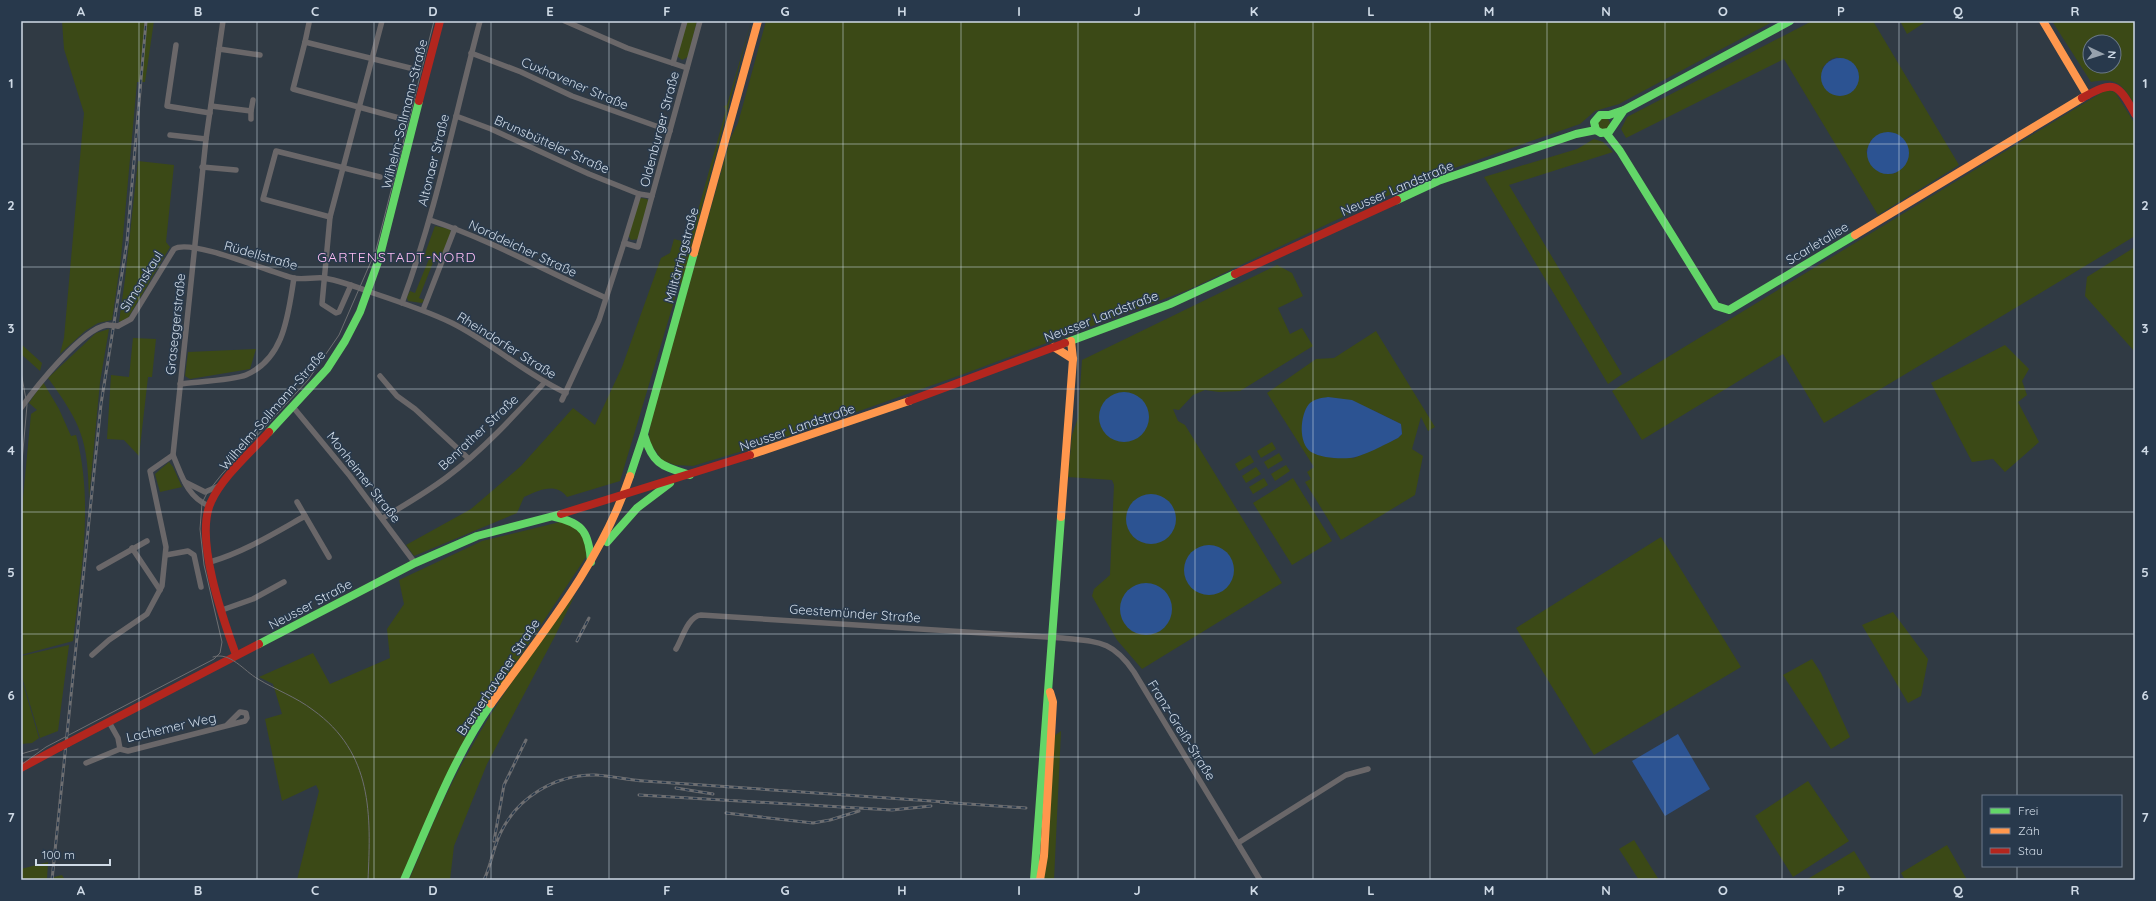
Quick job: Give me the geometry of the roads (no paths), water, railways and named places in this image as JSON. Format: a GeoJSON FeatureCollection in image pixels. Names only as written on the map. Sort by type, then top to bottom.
{"type":"FeatureCollection","features":[{"type":"Feature","properties":{"kind":"main road","name":"Wilhelm-Sollmann-Straße"},"geometry":{"type":"LineString","coordinates":[[236,655],[222,610],[210,562],[206,522],[211,502],[222,484],[326,369],[339,350],[369,291],[383,244],[440,21]]}},
{"type":"Feature","properties":{"kind":"main road","name":"Militärringstraße"},"geometry":{"type":"LineString","coordinates":[[624,495],[644,434],[758,21]]}},
{"type":"Feature","properties":{"kind":"main road","name":"Neusser Landstraße"},"geometry":{"type":"LineString","coordinates":[[624,495],[805,438],[1072,341],[1211,286],[1438,181],[1595,127],[1595,120],[1600,115],[1609,115],[1624,110],[1790,21]]}},
{"type":"Feature","properties":{"kind":"main road"},"geometry":{"type":"LineString","coordinates":[[2043,21],[2087,95]]}},
{"type":"Feature","properties":{"kind":"main road","name":"Scarletallee"},"geometry":{"type":"LineString","coordinates":[[1611,128],[1620,151],[1710,299],[1716,306],[1729,310],[2103,86],[2114,86],[2123,94],[2135,114]]}},
{"type":"Feature","properties":{"kind":"main road","name":"Neusser Landstraße"},"geometry":{"type":"LineString","coordinates":[[1611,128],[1624,110]]}},
{"type":"Feature","properties":{"kind":"main road"},"geometry":{"type":"LineString","coordinates":[[1595,127],[1601,133],[1611,128],[1609,115]]}},
{"type":"Feature","properties":{"kind":"main road"},"geometry":{"type":"LineString","coordinates":[[1073,359],[1082,336]]}},
{"type":"Feature","properties":{"kind":"main road"},"geometry":{"type":"LineString","coordinates":[[1034,880],[1073,359],[1072,341]]}},
{"type":"Feature","properties":{"kind":"main road"},"geometry":{"type":"LineString","coordinates":[[1054,347],[1073,359]]}},
{"type":"Feature","properties":{"kind":"main road"},"geometry":{"type":"LineString","coordinates":[[644,434],[648,451],[656,462],[664,468],[690,475]]}},
{"type":"Feature","properties":{"kind":"main road"},"geometry":{"type":"LineString","coordinates":[[596,555],[636,508],[674,480]]}},
{"type":"Feature","properties":{"kind":"main road","name":"Neusser Straße"},"geometry":{"type":"LineString","coordinates":[[21,768],[415,563],[477,536],[551,517],[624,495]]}},
{"type":"Feature","properties":{"kind":"main road","name":"Bremerhavener Straße"},"geometry":{"type":"LineString","coordinates":[[404,880],[444,789],[478,723],[591,563],[624,495]]}},
{"type":"Feature","properties":{"kind":"main road"},"geometry":{"type":"LineString","coordinates":[[551,517],[570,520],[586,532],[590,544],[591,563]]}},
{"type":"Feature","properties":{"kind":"main road"},"geometry":{"type":"LineString","coordinates":[[1040,880],[1044,856],[1053,702],[1048,688]]}},
{"type":"Feature","properties":{"kind":"street","name":"Graseggerstraße"},"geometry":{"type":"LineString","coordinates":[[211,502],[194,498],[173,455],[202,167],[223,21]]}},
{"type":"Feature","properties":{"kind":"street"},"geometry":{"type":"LineString","coordinates":[[351,285],[342,309],[336,313],[322,304],[330,217],[382,21]]}},
{"type":"Feature","properties":{"kind":"street","name":"Altonaer Straße"},"geometry":{"type":"LineString","coordinates":[[402,303],[420,254],[430,220],[480,21]]}},
{"type":"Feature","properties":{"kind":"street"},"geometry":{"type":"LineString","coordinates":[[565,21],[628,48],[673,63]]}},
{"type":"Feature","properties":{"kind":"street","name":"Oldenburger Straße"},"geometry":{"type":"LineString","coordinates":[[685,21],[673,63],[687,68]]}},
{"type":"Feature","properties":{"kind":"street","name":"Oldenburger Straße"},"geometry":{"type":"LineString","coordinates":[[624,243],[638,247],[700,21]]}},
{"type":"Feature","properties":{"kind":"street"},"geometry":{"type":"LineString","coordinates":[[309,24],[292,89],[399,118]]}},
{"type":"Feature","properties":{"kind":"street"},"geometry":{"type":"LineString","coordinates":[[304,42],[410,68]]}},
{"type":"Feature","properties":{"kind":"street"},"geometry":{"type":"LineString","coordinates":[[176,45],[167,106],[210,113]]}},
{"type":"Feature","properties":{"kind":"street"},"geometry":{"type":"LineString","coordinates":[[219,49],[260,55]]}},
{"type":"Feature","properties":{"kind":"street","name":"Cuxhavener Straße"},"geometry":{"type":"LineString","coordinates":[[471,53],[521,72],[572,96],[670,131]]}},
{"type":"Feature","properties":{"kind":"street"},"geometry":{"type":"LineString","coordinates":[[251,119],[253,100]]}},
{"type":"Feature","properties":{"kind":"street"},"geometry":{"type":"LineString","coordinates":[[210,106],[251,111]]}},
{"type":"Feature","properties":{"kind":"street","name":"Brunsbütteler Straße"},"geometry":{"type":"LineString","coordinates":[[456,116],[491,129],[589,174],[639,194]]}},
{"type":"Feature","properties":{"kind":"street"},"geometry":{"type":"LineString","coordinates":[[170,135],[206,139]]}},
{"type":"Feature","properties":{"kind":"street"},"geometry":{"type":"LineString","coordinates":[[330,217],[264,198],[276,151],[380,177]]}},
{"type":"Feature","properties":{"kind":"street"},"geometry":{"type":"LineString","coordinates":[[202,167],[236,170]]}},
{"type":"Feature","properties":{"kind":"street","name":"Oldenburger Straße"},"geometry":{"type":"LineString","coordinates":[[562,400],[589,343],[606,298],[639,194],[652,196]]}},
{"type":"Feature","properties":{"kind":"street","name":"Norddeicher Straße"},"geometry":{"type":"LineString","coordinates":[[430,220],[482,239],[556,276],[606,298]]}},
{"type":"Feature","properties":{"kind":"street"},"geometry":{"type":"LineString","coordinates":[[423,310],[455,228]]}},
{"type":"Feature","properties":{"kind":"street","name":"Simonskaul"},"geometry":{"type":"LineString","coordinates":[[21,408],[46,374],[100,326],[118,326],[131,319],[174,249],[177,247],[194,248]]}},
{"type":"Feature","properties":{"kind":"street","name":"Rüdellstraße"},"geometry":{"type":"LineString","coordinates":[[194,248],[243,260],[294,278],[324,278],[369,291]]}},
{"type":"Feature","properties":{"kind":"street"},"geometry":{"type":"LineString","coordinates":[[180,384],[246,375],[266,362],[283,334],[294,278]]}},
{"type":"Feature","properties":{"kind":"street","name":"Rheindorfer Straße"},"geometry":{"type":"LineString","coordinates":[[369,291],[423,310],[466,330],[544,383],[566,393]]}},
{"type":"Feature","properties":{"kind":"street"},"geometry":{"type":"LineString","coordinates":[[380,376],[397,396],[415,409],[469,459]]}},
{"type":"Feature","properties":{"kind":"street","name":"Benrather Straße"},"geometry":{"type":"LineString","coordinates":[[383,518],[413,500],[469,459],[516,414],[544,383]]}},
{"type":"Feature","properties":{"kind":"street","name":"Monheimer Straße"},"geometry":{"type":"LineString","coordinates":[[293,407],[383,518],[415,563]]}},
{"type":"Feature","properties":{"kind":"street"},"geometry":{"type":"LineString","coordinates":[[92,656],[109,640],[147,614],[160,590],[166,555],[150,471],[173,455]]}},
{"type":"Feature","properties":{"kind":"street"},"geometry":{"type":"LineString","coordinates":[[185,482],[205,492],[211,502]]}},
{"type":"Feature","properties":{"kind":"street"},"geometry":{"type":"LineString","coordinates":[[205,492],[222,484]]}},
{"type":"Feature","properties":{"kind":"street"},"geometry":{"type":"LineString","coordinates":[[297,502],[329,556]]}},
{"type":"Feature","properties":{"kind":"street"},"geometry":{"type":"LineString","coordinates":[[210,562],[226,558],[262,541],[305,516]]}},
{"type":"Feature","properties":{"kind":"street"},"geometry":{"type":"LineString","coordinates":[[99,568],[147,540]]}},
{"type":"Feature","properties":{"kind":"street"},"geometry":{"type":"LineString","coordinates":[[132,548],[160,590]]}},
{"type":"Feature","properties":{"kind":"street"},"geometry":{"type":"LineString","coordinates":[[166,555],[188,551],[191,553],[195,559],[201,587]]}},
{"type":"Feature","properties":{"kind":"street"},"geometry":{"type":"LineString","coordinates":[[222,610],[253,598],[284,582]]}},
{"type":"Feature","properties":{"kind":"street","name":"Geestemünder Straße"},"geometry":{"type":"LineString","coordinates":[[676,649],[692,620],[696,616],[701,615],[1052,638]]}},
{"type":"Feature","properties":{"kind":"street","name":"Franz-Greiß-Straße"},"geometry":{"type":"LineString","coordinates":[[1052,638],[1100,644],[1111,647],[1124,658],[1260,880]]}},
{"type":"Feature","properties":{"kind":"street","name":"Lachemer Weg"},"geometry":{"type":"LineString","coordinates":[[109,722],[118,738],[120,749]]}},
{"type":"Feature","properties":{"kind":"street","name":"Lachemer Weg"},"geometry":{"type":"LineString","coordinates":[[86,763],[120,749],[128,751],[227,725]]}},
{"type":"Feature","properties":{"kind":"street"},"geometry":{"type":"LineString","coordinates":[[1238,842],[1346,775],[1368,769]]}},
{"type":"Feature","properties":{"kind":"water"},"geometry":{"type":"Polygon","coordinates":[[[1836,58],[1844,58],[1854,63],[1858,70],[1858,84],[1854,91],[1844,96],[1836,96],[1826,91],[1824,88],[1821,81],[1821,73],[1826,63],[1829,61],[1836,58]]]}},
{"type":"Feature","properties":{"kind":"water"},"geometry":{"type":"Polygon","coordinates":[[[1884,132],[1892,132],[1900,135],[1906,141],[1909,153],[1906,165],[1900,171],[1892,174],[1884,174],[1876,171],[1870,165],[1867,157],[1867,149],[1870,141],[1876,135],[1884,132]]]}},
{"type":"Feature","properties":{"kind":"water"},"geometry":{"type":"Polygon","coordinates":[[[1124,392],[1138,396],[1145,403],[1149,417],[1145,431],[1138,438],[1124,442],[1110,438],[1103,431],[1099,417],[1103,403],[1110,396],[1124,392]]]}},
{"type":"Feature","properties":{"kind":"water"},"geometry":{"type":"Polygon","coordinates":[[[1328,397],[1352,400],[1401,424],[1402,434],[1398,438],[1381,447],[1355,457],[1330,458],[1311,452],[1307,448],[1302,436],[1302,422],[1304,415],[1311,402],[1328,397]]]}},
{"type":"Feature","properties":{"kind":"water"},"geometry":{"type":"Polygon","coordinates":[[[1151,494],[1161,496],[1169,501],[1174,509],[1176,519],[1174,529],[1169,537],[1161,542],[1151,544],[1141,542],[1133,537],[1128,529],[1126,519],[1128,509],[1133,501],[1141,496],[1151,494]]]}},
{"type":"Feature","properties":{"kind":"water"},"geometry":{"type":"Polygon","coordinates":[[[1209,545],[1219,547],[1227,552],[1232,560],[1234,570],[1232,580],[1227,588],[1219,593],[1209,595],[1199,593],[1191,588],[1186,580],[1184,570],[1186,560],[1191,552],[1199,547],[1209,545]]]}},
{"type":"Feature","properties":{"kind":"water"},"geometry":{"type":"Polygon","coordinates":[[[1141,583],[1151,583],[1165,590],[1172,604],[1172,614],[1165,628],[1151,635],[1141,635],[1131,631],[1124,624],[1120,614],[1120,604],[1124,594],[1131,587],[1141,583]]]}},
{"type":"Feature","properties":{"kind":"water"},"geometry":{"type":"Polygon","coordinates":[[[1678,734],[1710,789],[1665,816],[1632,761],[1678,734]]]}},
{"type":"Feature","properties":{"kind":"tram line"},"geometry":{"type":"LineString","coordinates":[[21,765],[46,747],[214,659],[220,653],[222,642],[204,565],[200,529],[202,503],[207,493],[222,474],[308,380],[339,335],[376,250],[434,21]]}},
{"type":"Feature","properties":{"kind":"tram line"},"geometry":{"type":"LineString","coordinates":[[21,372],[27,405],[21,473]]}},
{"type":"Feature","properties":{"kind":"tram line"},"geometry":{"type":"LineString","coordinates":[[213,657],[219,656],[231,659],[253,676],[306,705],[333,727],[347,745],[358,765],[368,809],[368,880]]}},
{"type":"Feature","properties":{"kind":"tram line"},"geometry":{"type":"LineString","coordinates":[[21,754],[38,749]]}},
{"type":"Feature","properties":{"kind":"railway"},"geometry":{"type":"LineString","coordinates":[[52,880],[101,404],[127,242],[146,21]]}},
{"type":"Feature","properties":{"kind":"railway"},"geometry":{"type":"LineString","coordinates":[[577,641],[589,618]]}},
{"type":"Feature","properties":{"kind":"railway"},"geometry":{"type":"LineString","coordinates":[[494,841],[504,785],[526,740]]}},
{"type":"Feature","properties":{"kind":"railway"},"geometry":{"type":"LineString","coordinates":[[484,880],[500,834],[507,821],[517,809],[539,790],[553,783],[581,776],[596,775],[644,781],[946,802]]}},
{"type":"Feature","properties":{"kind":"railway"},"geometry":{"type":"LineString","coordinates":[[676,788],[713,794]]}},
{"type":"Feature","properties":{"kind":"railway"},"geometry":{"type":"LineString","coordinates":[[639,795],[892,810],[931,806]]}},
{"type":"Feature","properties":{"kind":"railway"},"geometry":{"type":"LineString","coordinates":[[940,802],[1026,808]]}},
{"type":"Feature","properties":{"kind":"railway"},"geometry":{"type":"LineString","coordinates":[[726,813],[813,823],[830,820],[859,811]]}},
{"type":"Feature","properties":{"kind":"district","name":"GARTENSTADT-NORD"},"geometry":{"type":"Point","coordinates":[397,257]}}]}
